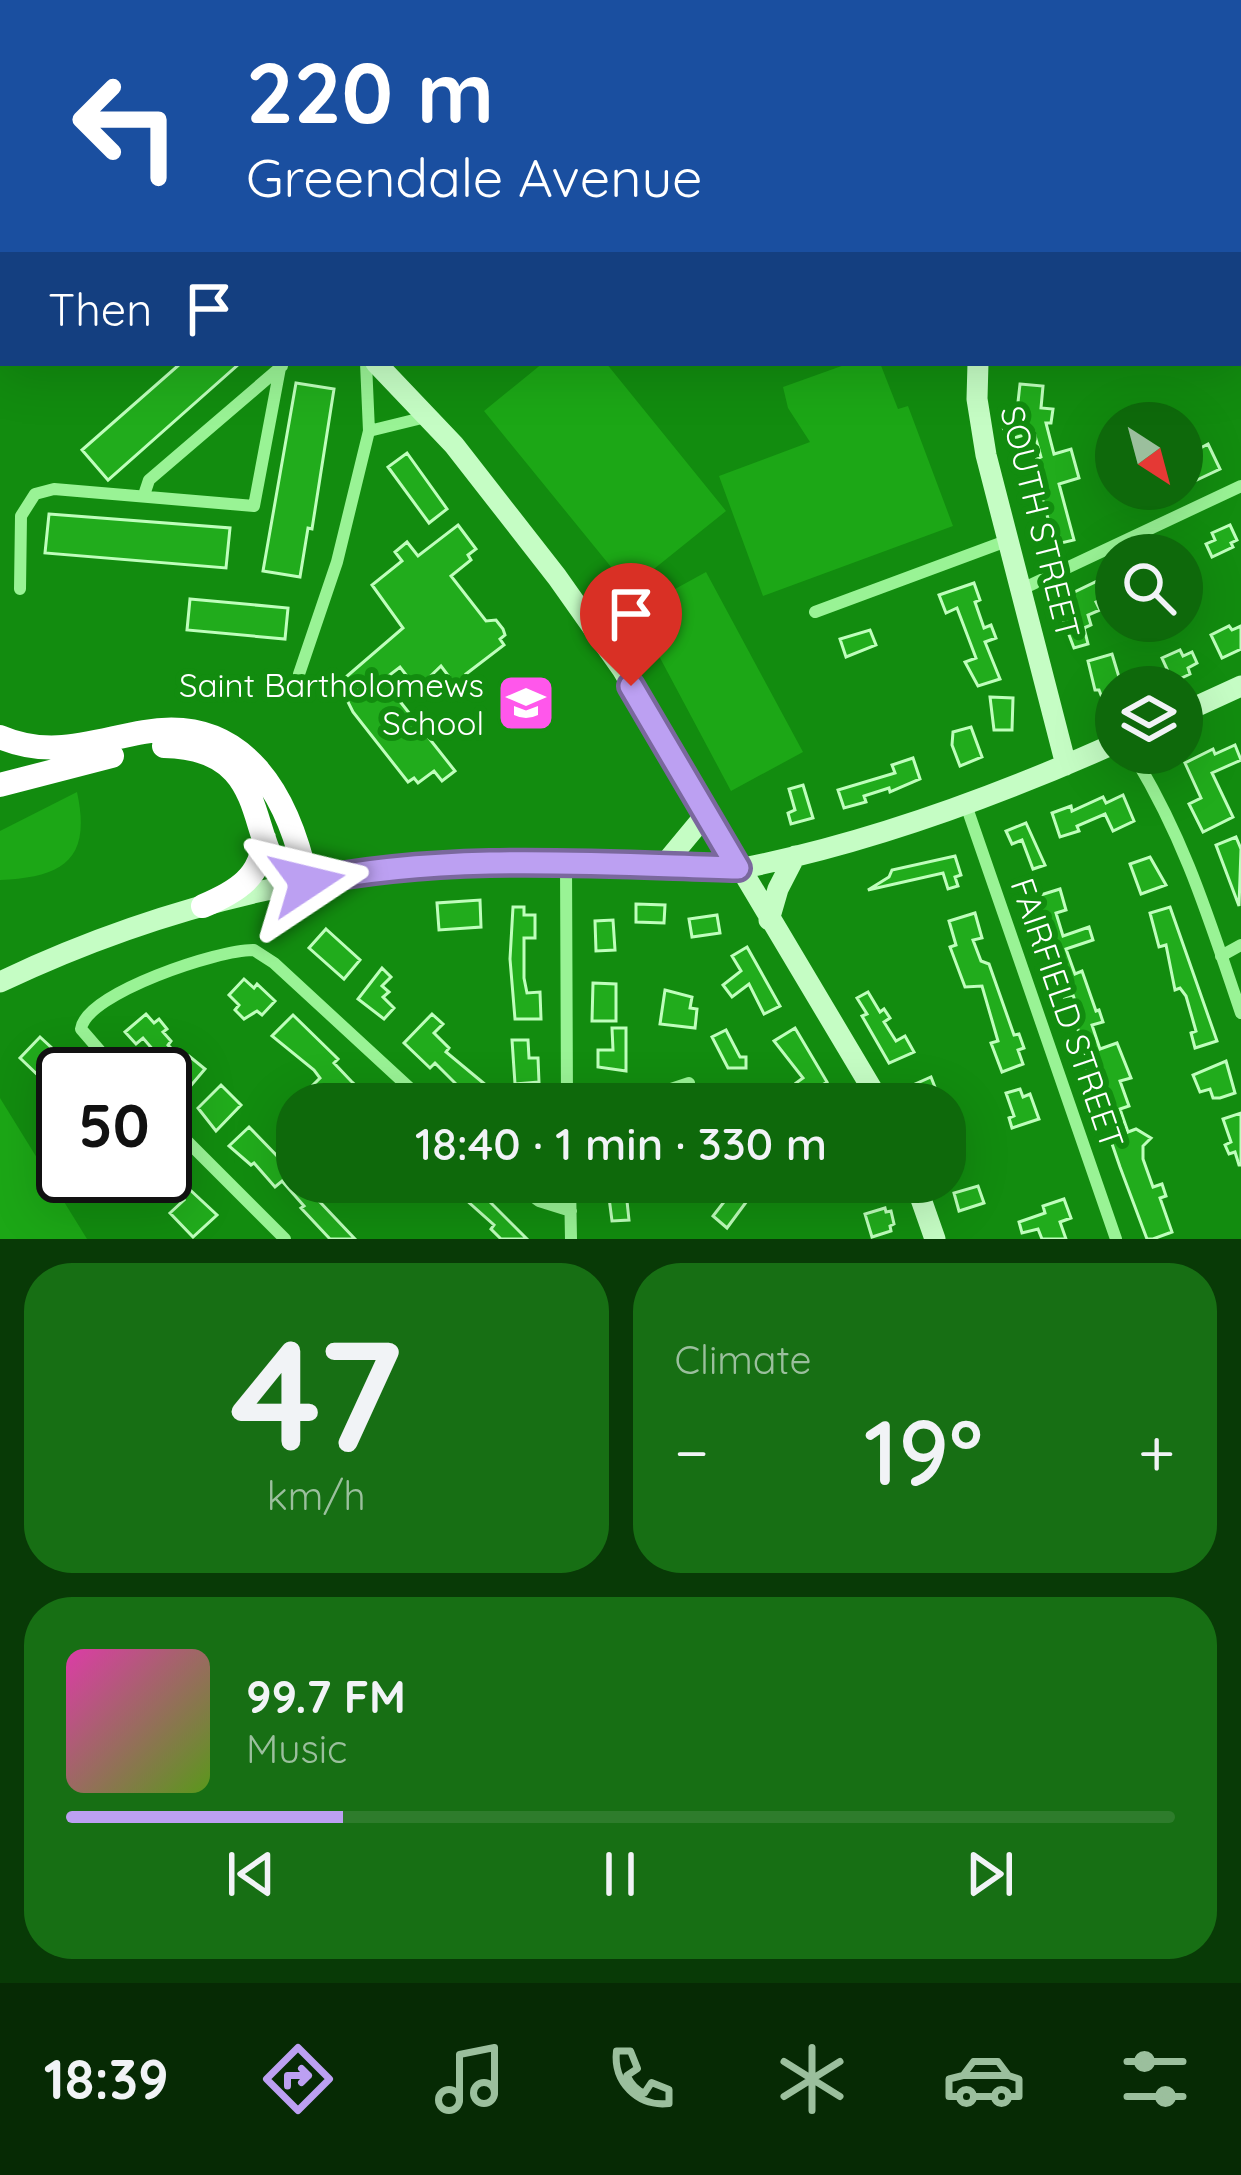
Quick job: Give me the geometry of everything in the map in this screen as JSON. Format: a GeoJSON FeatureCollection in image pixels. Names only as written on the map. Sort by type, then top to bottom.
{"type":"FeatureCollection","features":[{"type":"Feature","properties":{"kind":"highway"},"geometry":{"type":"LineString","coordinates":[[0,737],[28,746],[63,749],[169,730],[221,742],[253,763],[278,793],[295,833],[301,883]]}},
{"type":"Feature","properties":{"kind":"highway"},"geometry":{"type":"LineString","coordinates":[[0,785],[149,747],[186,748],[232,772],[250,794],[275,866],[301,883]]}},
{"type":"Feature","properties":{"kind":"highway"},"geometry":{"type":"LineString","coordinates":[[203,906],[230,895],[249,879],[263,852],[262,824]]}},
{"type":"Feature","properties":{"kind":"main road"},"geometry":{"type":"LineString","coordinates":[[379,366],[428,416],[521,529],[622,669],[868,1083]]}},
{"type":"Feature","properties":{"kind":"main road","name":"SOUTH STREET"},"geometry":{"type":"LineString","coordinates":[[978,366],[979,422],[1066,765]]}},
{"type":"Feature","properties":{"kind":"main road"},"geometry":{"type":"LineString","coordinates":[[1203,703],[1241,686]]}},
{"type":"Feature","properties":{"kind":"main road"},"geometry":{"type":"LineString","coordinates":[[0,982],[95,940],[203,906],[301,883],[445,865],[738,868],[966,805],[1095,752]]}},
{"type":"Feature","properties":{"kind":"main road"},"geometry":{"type":"LineString","coordinates":[[663,866],[707,814]]}},
{"type":"Feature","properties":{"kind":"main road"},"geometry":{"type":"LineString","coordinates":[[769,920],[794,856]]}},
{"type":"Feature","properties":{"kind":"main road"},"geometry":{"type":"LineString","coordinates":[[922,1203],[935,1239]]}},
{"type":"Feature","properties":{"kind":"street"},"geometry":{"type":"LineString","coordinates":[[144,495],[149,480],[283,366]]}},
{"type":"Feature","properties":{"kind":"street"},"geometry":{"type":"LineString","coordinates":[[20,589],[21,516],[34,494],[54,489],[254,506],[283,366]]}},
{"type":"Feature","properties":{"kind":"street"},"geometry":{"type":"LineString","coordinates":[[298,674],[337,562],[369,430],[366,366]]}},
{"type":"Feature","properties":{"kind":"street"},"geometry":{"type":"LineString","coordinates":[[369,430],[428,416]]}},
{"type":"Feature","properties":{"kind":"street"},"geometry":{"type":"LineString","coordinates":[[1022,589],[1241,486]]}},
{"type":"Feature","properties":{"kind":"street"},"geometry":{"type":"LineString","coordinates":[[815,612],[1009,540]]}},
{"type":"Feature","properties":{"kind":"street"},"geometry":{"type":"LineString","coordinates":[[1145,774],[1167,811],[1202,893],[1241,1013]]}},
{"type":"Feature","properties":{"kind":"street","name":"FAIRFIELD STREET"},"geometry":{"type":"LineString","coordinates":[[966,805],[1116,1239]]}},
{"type":"Feature","properties":{"kind":"street"},"geometry":{"type":"LineString","coordinates":[[566,863],[567,1083]]}},
{"type":"Feature","properties":{"kind":"street"},"geometry":{"type":"LineString","coordinates":[[1221,956],[1241,945]]}},
{"type":"Feature","properties":{"kind":"street"},"geometry":{"type":"LineString","coordinates":[[96,1047],[80,1029],[82,1020],[97,1006],[160,975],[210,957],[250,950],[274,963],[404,1083]]}},
{"type":"Feature","properties":{"kind":"street"},"geometry":{"type":"LineString","coordinates":[[192,1146],[285,1239]]}},
{"type":"Feature","properties":{"kind":"street"},"geometry":{"type":"LineString","coordinates":[[545,1203],[571,1211]]}},
{"type":"Feature","properties":{"kind":"street"},"geometry":{"type":"LineString","coordinates":[[571,1203],[571,1239]]}},
{"type":"Feature","properties":{"kind":"green space"},"geometry":{"type":"Polygon","coordinates":[[[539,366],[608,366],[726,511],[629,589],[484,411],[539,366]]]}},
{"type":"Feature","properties":{"kind":"green space"},"geometry":{"type":"Polygon","coordinates":[[[842,366],[881,366],[898,409],[908,406],[953,526],[763,596],[719,476],[810,442],[788,408],[783,387],[842,366]]]}},
{"type":"Feature","properties":{"kind":"green space"},"geometry":{"type":"Polygon","coordinates":[[[706,572],[803,752],[731,791],[635,611],[706,572]]]}},
{"type":"Feature","properties":{"kind":"green space"},"geometry":{"type":"Polygon","coordinates":[[[77,792],[80,834],[67,861],[40,875],[0,880],[0,831],[77,792]]]}},
{"type":"Feature","properties":{"kind":"green space"},"geometry":{"type":"Polygon","coordinates":[[[0,1098],[36,1156],[36,1203],[65,1203],[87,1239],[0,1239],[0,1098]]]}},
{"type":"Feature","properties":{"kind":"building"},"geometry":{"type":"Polygon","coordinates":[[[178,366],[237,366],[108,480],[82,450],[178,366]]]}},
{"type":"Feature","properties":{"kind":"building"},"geometry":{"type":"Polygon","coordinates":[[[296,383],[334,389],[300,577],[263,571],[296,383]]]}},
{"type":"Feature","properties":{"kind":"building"},"geometry":{"type":"Polygon","coordinates":[[[1020,384],[1043,386],[1041,408],[1053,409],[1051,423],[1046,423],[1054,454],[1071,449],[1079,478],[1059,484],[1074,540],[1061,543],[1049,522],[1035,473],[1041,471],[1037,459],[1041,457],[1034,432],[1007,440],[1002,424],[1016,420],[1020,384]]]}},
{"type":"Feature","properties":{"kind":"building"},"geometry":{"type":"Polygon","coordinates":[[[1208,444],[1220,469],[1203,477],[1203,447],[1208,444]]]}},
{"type":"Feature","properties":{"kind":"building"},"geometry":{"type":"Polygon","coordinates":[[[407,453],[447,509],[429,523],[388,467],[407,453]]]}},
{"type":"Feature","properties":{"kind":"building"},"geometry":{"type":"Polygon","coordinates":[[[49,514],[230,528],[226,568],[45,553],[49,514]]]}},
{"type":"Feature","properties":{"kind":"building"},"geometry":{"type":"Polygon","coordinates":[[[458,525],[476,549],[468,555],[471,560],[451,576],[486,621],[496,620],[503,629],[505,635],[500,639],[504,645],[466,674],[470,681],[459,690],[441,666],[417,689],[400,667],[383,680],[455,771],[442,781],[434,771],[418,783],[414,778],[408,782],[353,712],[347,700],[358,691],[346,677],[403,628],[372,585],[402,561],[395,552],[407,542],[418,556],[458,525]]]}},
{"type":"Feature","properties":{"kind":"building"},"geometry":{"type":"Polygon","coordinates":[[[1230,525],[1237,540],[1212,557],[1206,544],[1215,540],[1212,533],[1230,525]]]}},
{"type":"Feature","properties":{"kind":"building"},"geometry":{"type":"Polygon","coordinates":[[[1095,582],[1095,612],[1088,615],[1091,625],[1084,628],[1088,644],[1074,648],[1056,601],[1095,582]]]}},
{"type":"Feature","properties":{"kind":"building"},"geometry":{"type":"Polygon","coordinates":[[[974,583],[984,628],[991,625],[996,638],[985,642],[1000,679],[978,686],[965,662],[976,658],[957,608],[946,613],[939,595],[974,583]]]}},
{"type":"Feature","properties":{"kind":"building"},"geometry":{"type":"Polygon","coordinates":[[[190,599],[288,608],[285,639],[187,630],[190,599]]]}},
{"type":"Feature","properties":{"kind":"building"},"geometry":{"type":"Polygon","coordinates":[[[1229,626],[1232,630],[1241,626],[1241,649],[1222,658],[1211,635],[1229,626]]]}},
{"type":"Feature","properties":{"kind":"building"},"geometry":{"type":"Polygon","coordinates":[[[870,630],[876,645],[846,657],[840,639],[870,630]]]}},
{"type":"Feature","properties":{"kind":"building"},"geometry":{"type":"Polygon","coordinates":[[[1180,650],[1183,656],[1192,652],[1197,663],[1166,666],[1162,658],[1180,650]]]}},
{"type":"Feature","properties":{"kind":"building"},"geometry":{"type":"Polygon","coordinates":[[[1112,654],[1116,666],[1095,666],[1095,690],[1088,661],[1112,654]]]}},
{"type":"Feature","properties":{"kind":"building"},"geometry":{"type":"Polygon","coordinates":[[[990,697],[1013,698],[1012,730],[994,730],[990,697]]]}},
{"type":"Feature","properties":{"kind":"building"},"geometry":{"type":"Polygon","coordinates":[[[971,727],[982,757],[960,766],[952,745],[953,732],[971,727]]]}},
{"type":"Feature","properties":{"kind":"building"},"geometry":{"type":"Polygon","coordinates":[[[1235,745],[1241,760],[1212,773],[1233,817],[1203,832],[1189,804],[1201,798],[1190,774],[1203,774],[1203,754],[1213,749],[1215,754],[1235,745]]]}},
{"type":"Feature","properties":{"kind":"building"},"geometry":{"type":"Polygon","coordinates":[[[913,758],[920,779],[890,792],[889,788],[864,796],[866,802],[844,808],[838,790],[895,773],[892,765],[913,758]]]}},
{"type":"Feature","properties":{"kind":"building"},"geometry":{"type":"Polygon","coordinates":[[[803,785],[813,818],[791,824],[788,813],[795,810],[789,789],[803,785]]]}},
{"type":"Feature","properties":{"kind":"building"},"geometry":{"type":"Polygon","coordinates":[[[1123,795],[1134,821],[1113,831],[1105,814],[1060,837],[1052,813],[1123,795]]]}},
{"type":"Feature","properties":{"kind":"building"},"geometry":{"type":"Polygon","coordinates":[[[1026,823],[1045,865],[1033,869],[1022,840],[1012,844],[1006,831],[1026,823]]]}},
{"type":"Feature","properties":{"kind":"building"},"geometry":{"type":"Polygon","coordinates":[[[1236,837],[1241,849],[1239,906],[1216,845],[1236,837]]]}},
{"type":"Feature","properties":{"kind":"building"},"geometry":{"type":"Polygon","coordinates":[[[955,856],[961,875],[955,877],[958,886],[948,889],[943,873],[868,890],[892,870],[955,856]]]}},
{"type":"Feature","properties":{"kind":"building"},"geometry":{"type":"Polygon","coordinates":[[[1150,857],[1166,885],[1141,894],[1130,864],[1150,857]]]}},
{"type":"Feature","properties":{"kind":"building"},"geometry":{"type":"Polygon","coordinates":[[[1060,889],[1066,910],[1056,913],[1063,936],[1089,927],[1093,940],[1066,949],[1075,974],[1082,971],[1099,1010],[1103,1022],[1092,1025],[1100,1049],[1117,1043],[1131,1078],[1120,1081],[1129,1106],[1120,1109],[1128,1132],[1136,1129],[1151,1138],[1143,1146],[1143,1159],[1153,1187],[1162,1184],[1166,1196],[1160,1198],[1172,1232],[1153,1239],[1147,1239],[1110,1138],[1117,1136],[1084,1064],[1087,1060],[1076,1023],[1082,1021],[1073,995],[1064,997],[1031,898],[1060,889]]]}},
{"type":"Feature","properties":{"kind":"building"},"geometry":{"type":"Polygon","coordinates":[[[480,900],[481,927],[439,930],[437,903],[480,900]]]}},
{"type":"Feature","properties":{"kind":"building"},"geometry":{"type":"Polygon","coordinates":[[[636,904],[665,905],[664,923],[636,922],[636,904]]]}},
{"type":"Feature","properties":{"kind":"building"},"geometry":{"type":"Polygon","coordinates":[[[513,907],[524,907],[524,915],[535,915],[535,938],[524,938],[524,978],[527,993],[540,992],[541,1019],[515,1019],[510,959],[513,907]]]}},
{"type":"Feature","properties":{"kind":"building"},"geometry":{"type":"Polygon","coordinates":[[[1170,907],[1217,1041],[1195,1048],[1191,1033],[1196,1031],[1186,996],[1180,988],[1175,990],[1166,945],[1159,947],[1150,913],[1170,907]]]}},
{"type":"Feature","properties":{"kind":"building"},"geometry":{"type":"Polygon","coordinates":[[[975,913],[982,938],[973,940],[981,961],[989,964],[1014,1035],[1019,1034],[1024,1048],[1018,1050],[1023,1064],[1002,1072],[991,1043],[998,1041],[982,986],[965,987],[950,947],[956,945],[949,921],[975,913]]]}},
{"type":"Feature","properties":{"kind":"building"},"geometry":{"type":"Polygon","coordinates":[[[717,915],[720,933],[692,937],[689,919],[717,915]]]}},
{"type":"Feature","properties":{"kind":"building"},"geometry":{"type":"Polygon","coordinates":[[[613,920],[615,950],[596,951],[595,921],[613,920]]]}},
{"type":"Feature","properties":{"kind":"building"},"geometry":{"type":"Polygon","coordinates":[[[326,929],[360,960],[344,979],[309,948],[326,929]]]}},
{"type":"Feature","properties":{"kind":"building"},"geometry":{"type":"Polygon","coordinates":[[[747,947],[780,1006],[764,1014],[749,984],[732,997],[723,985],[741,971],[732,956],[747,947]]]}},
{"type":"Feature","properties":{"kind":"building"},"geometry":{"type":"Polygon","coordinates":[[[382,968],[391,977],[382,986],[389,992],[383,997],[394,1008],[384,1019],[358,999],[382,968]]]}},
{"type":"Feature","properties":{"kind":"building"},"geometry":{"type":"Polygon","coordinates":[[[244,979],[275,1001],[262,1015],[257,1011],[244,1019],[235,1010],[239,1005],[229,995],[244,979]]]}},
{"type":"Feature","properties":{"kind":"building"},"geometry":{"type":"Polygon","coordinates":[[[593,983],[616,984],[616,1021],[592,1021],[593,983]]]}},
{"type":"Feature","properties":{"kind":"building"},"geometry":{"type":"Polygon","coordinates":[[[665,990],[692,997],[690,1008],[697,1009],[695,1028],[660,1024],[665,990]]]}},
{"type":"Feature","properties":{"kind":"building"},"geometry":{"type":"Polygon","coordinates":[[[868,992],[880,1012],[884,1009],[890,1018],[884,1022],[896,1041],[905,1036],[914,1052],[889,1063],[862,1016],[867,1014],[857,998],[868,992]]]}},
{"type":"Feature","properties":{"kind":"building"},"geometry":{"type":"Polygon","coordinates":[[[146,1014],[167,1029],[163,1032],[170,1047],[151,1047],[143,1038],[136,1044],[125,1032],[146,1014]]]}},
{"type":"Feature","properties":{"kind":"building"},"geometry":{"type":"Polygon","coordinates":[[[432,1014],[443,1024],[434,1033],[449,1048],[446,1052],[483,1083],[455,1083],[435,1063],[430,1068],[404,1043],[432,1014]]]}},
{"type":"Feature","properties":{"kind":"building"},"geometry":{"type":"Polygon","coordinates":[[[293,1015],[338,1059],[334,1063],[353,1083],[315,1083],[320,1078],[314,1070],[272,1036],[293,1015]]]}},
{"type":"Feature","properties":{"kind":"building"},"geometry":{"type":"Polygon","coordinates":[[[612,1028],[626,1028],[626,1071],[598,1067],[598,1050],[613,1050],[612,1028]]]}},
{"type":"Feature","properties":{"kind":"building"},"geometry":{"type":"Polygon","coordinates":[[[795,1028],[827,1082],[796,1083],[803,1078],[774,1041],[795,1028]]]}},
{"type":"Feature","properties":{"kind":"building"},"geometry":{"type":"Polygon","coordinates":[[[726,1030],[740,1057],[746,1057],[746,1068],[728,1068],[712,1037],[726,1030]]]}},
{"type":"Feature","properties":{"kind":"building"},"geometry":{"type":"Polygon","coordinates":[[[40,1037],[51,1047],[36,1047],[36,1073],[20,1058],[40,1037]]]}},
{"type":"Feature","properties":{"kind":"building"},"geometry":{"type":"Polygon","coordinates":[[[512,1040],[528,1040],[529,1058],[538,1058],[539,1082],[515,1083],[512,1040]]]}},
{"type":"Feature","properties":{"kind":"building"},"geometry":{"type":"Polygon","coordinates":[[[192,1058],[205,1069],[192,1084],[192,1058]]]}},
{"type":"Feature","properties":{"kind":"building"},"geometry":{"type":"Polygon","coordinates":[[[1226,1061],[1235,1093],[1213,1098],[1210,1089],[1200,1092],[1193,1075],[1226,1061]]]}},
{"type":"Feature","properties":{"kind":"building"},"geometry":{"type":"Polygon","coordinates":[[[221,1085],[241,1105],[216,1131],[198,1108],[221,1085]]]}},
{"type":"Feature","properties":{"kind":"building"},"geometry":{"type":"Polygon","coordinates":[[[1020,1089],[1023,1097],[1030,1094],[1039,1119],[1012,1128],[1009,1118],[1014,1116],[1006,1093],[1020,1089]]]}},
{"type":"Feature","properties":{"kind":"building"},"geometry":{"type":"Polygon","coordinates":[[[1241,1113],[1239,1165],[1235,1152],[1229,1154],[1225,1145],[1231,1142],[1223,1119],[1241,1113]]]}},
{"type":"Feature","properties":{"kind":"building"},"geometry":{"type":"Polygon","coordinates":[[[249,1127],[276,1155],[276,1186],[254,1163],[229,1146],[249,1127]]]}},
{"type":"Feature","properties":{"kind":"building"},"geometry":{"type":"Polygon","coordinates":[[[978,1186],[984,1203],[959,1211],[957,1203],[966,1203],[966,1190],[978,1186]]]}},
{"type":"Feature","properties":{"kind":"building"},"geometry":{"type":"Polygon","coordinates":[[[192,1192],[217,1215],[193,1237],[170,1213],[181,1203],[192,1203],[192,1192]]]}},
{"type":"Feature","properties":{"kind":"building"},"geometry":{"type":"Polygon","coordinates":[[[1064,1199],[1071,1218],[1060,1222],[1066,1239],[1042,1239],[1038,1229],[1022,1233],[1019,1222],[1045,1213],[1043,1206],[1064,1199]]]}},
{"type":"Feature","properties":{"kind":"building"},"geometry":{"type":"Polygon","coordinates":[[[301,1203],[321,1203],[355,1239],[330,1239],[301,1208],[301,1203]]]}},
{"type":"Feature","properties":{"kind":"building"},"geometry":{"type":"Polygon","coordinates":[[[469,1203],[491,1203],[527,1239],[501,1239],[491,1229],[494,1225],[469,1203]]]}},
{"type":"Feature","properties":{"kind":"building"},"geometry":{"type":"Polygon","coordinates":[[[610,1203],[627,1203],[629,1220],[612,1221],[610,1203]]]}},
{"type":"Feature","properties":{"kind":"building"},"geometry":{"type":"Polygon","coordinates":[[[723,1203],[745,1203],[727,1228],[713,1216],[723,1203]]]}},
{"type":"Feature","properties":{"kind":"building"},"geometry":{"type":"Polygon","coordinates":[[[885,1208],[891,1211],[891,1231],[872,1237],[865,1214],[885,1208]]]}},
{"type":"Feature","properties":{"kind":"place","name":"Saint Bartholomews School"},"geometry":{"type":"Point","coordinates":[526,703]}},
{"type":"Feature","properties":{"kind":"route"},"geometry":{"type":"LineString","coordinates":[[307,882],[472,863],[738,868],[631,686]]}}]}
